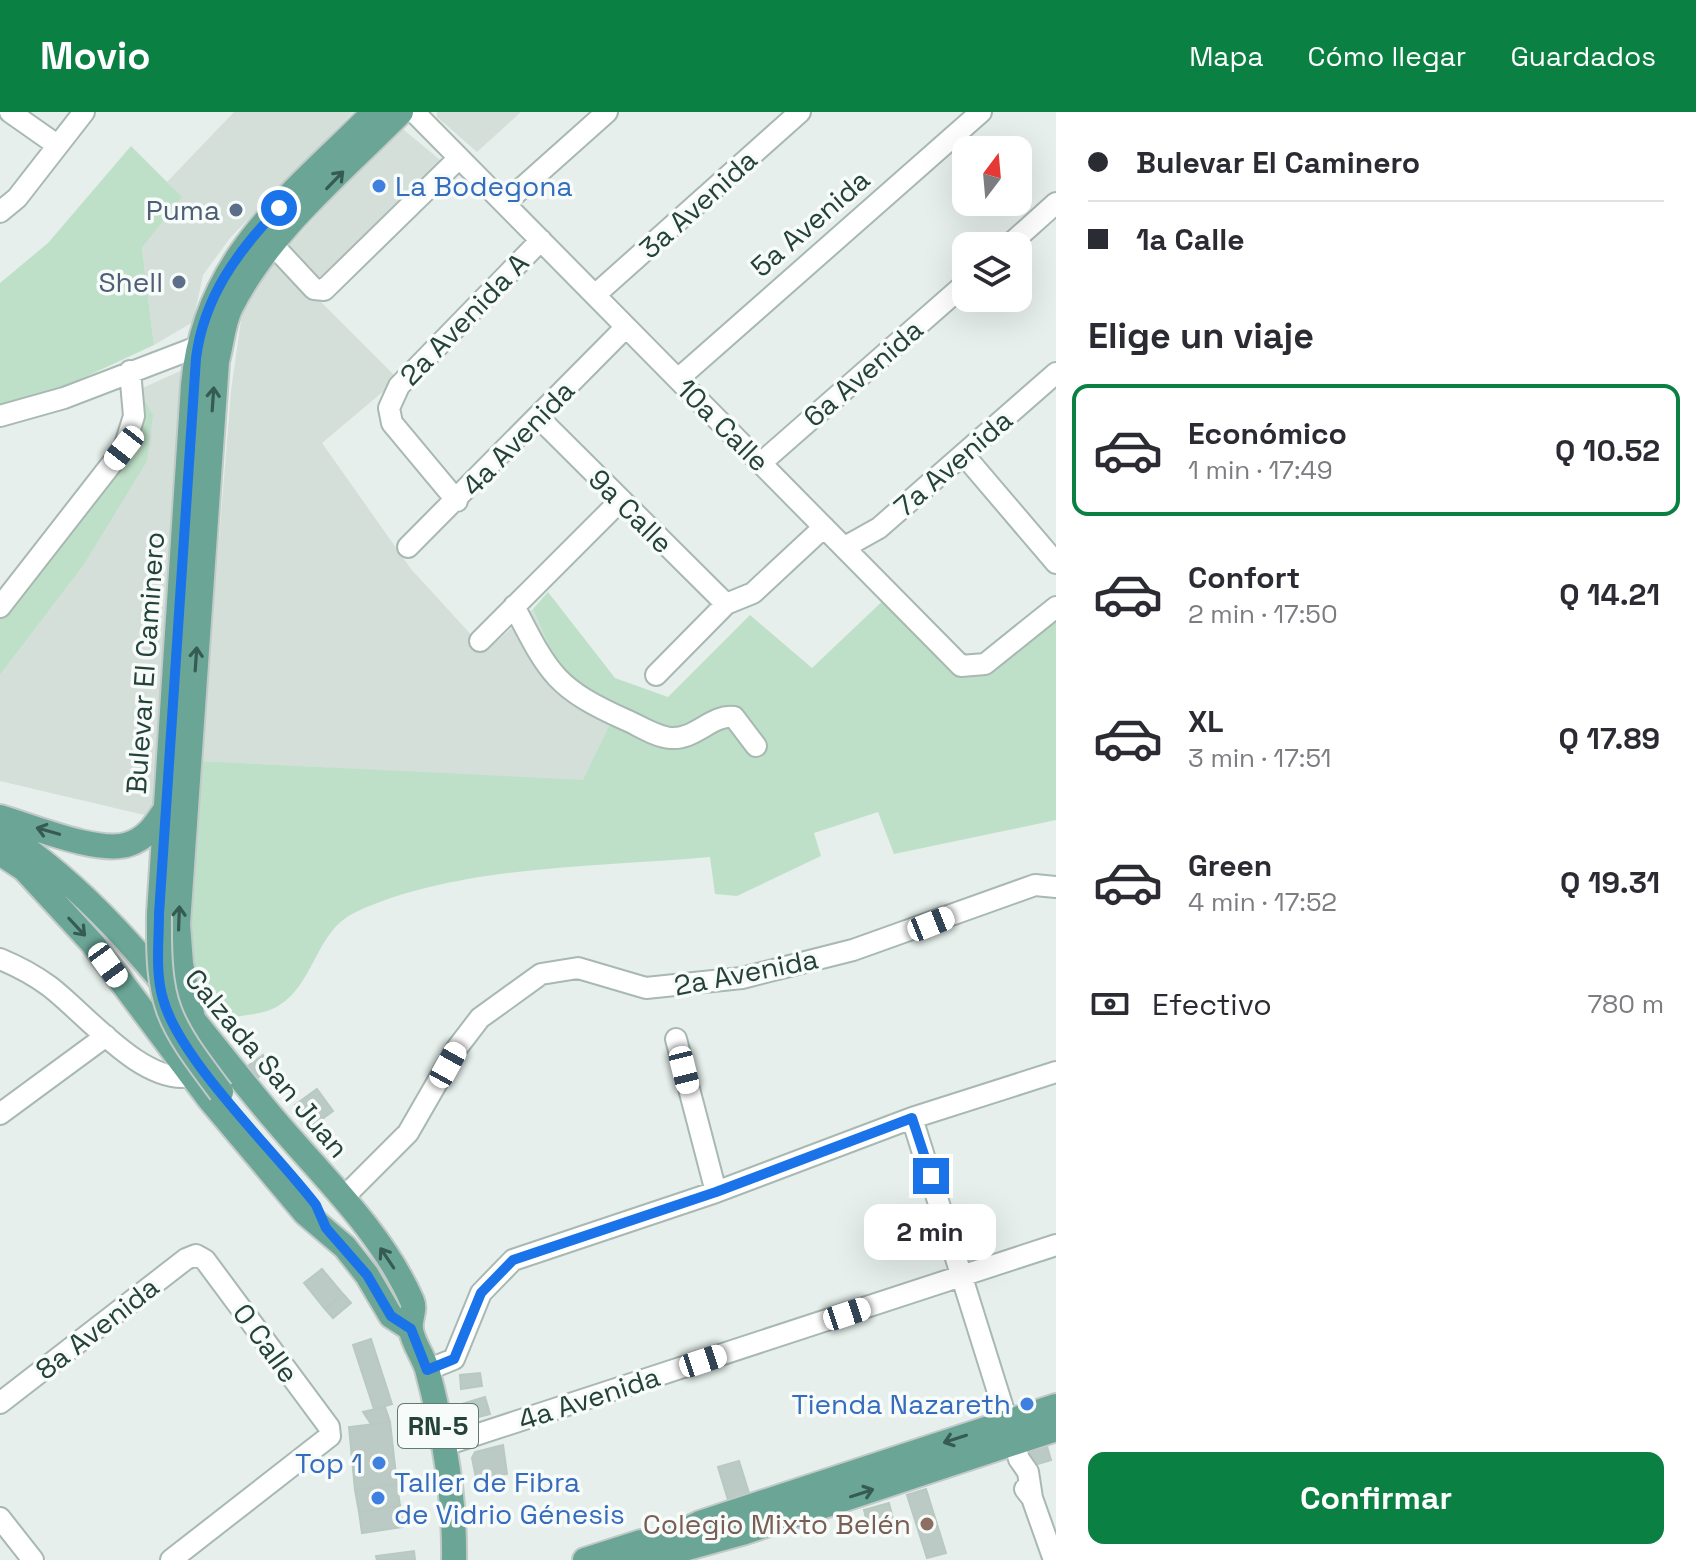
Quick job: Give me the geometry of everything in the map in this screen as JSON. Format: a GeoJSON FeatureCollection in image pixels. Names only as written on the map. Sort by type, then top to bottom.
{"type":"FeatureCollection","features":[{"type":"Feature","properties":{"kind":"main road","name":"Bulevar El Caminero"},"geometry":{"type":"LineString","coordinates":[[326,1228],[308,1194],[221,1092],[186,1045],[163,1000],[159,973],[159,914],[165,810],[209,347],[210,303],[234,259],[374,112]]}},
{"type":"Feature","properties":{"kind":"main road","name":"Bulevar El Caminero"},"geometry":{"type":"LineString","coordinates":[[194,1023],[181,964],[178,924],[213,387],[209,347],[252,270],[272,244],[401,112]]}},
{"type":"Feature","properties":{"kind":"main road"},"geometry":{"type":"LineString","coordinates":[[0,817],[114,846],[141,839],[150,832],[165,810]]}},
{"type":"Feature","properties":{"kind":"main road","name":"Calzada San Juan"},"geometry":{"type":"LineString","coordinates":[[0,831],[37,854],[106,919],[342,1199],[402,1280],[414,1305],[411,1329],[427,1370],[455,1527],[466,1560]]}},
{"type":"Feature","properties":{"kind":"main road","name":"Calzada San Juan"},"geometry":{"type":"LineString","coordinates":[[0,853],[24,869],[93,944],[187,1071],[305,1213],[326,1228],[367,1275],[391,1316],[411,1329]]}},
{"type":"Feature","properties":{"kind":"main road"},"geometry":{"type":"LineString","coordinates":[[187,1071],[217,1052]]}},
{"type":"Feature","properties":{"kind":"main road"},"geometry":{"type":"LineString","coordinates":[[1013,1441],[1056,1406]]}},
{"type":"Feature","properties":{"kind":"main road"},"geometry":{"type":"LineString","coordinates":[[626,1560],[704,1533],[1056,1429]]}},
{"type":"Feature","properties":{"kind":"main road","name":"Calzada San Juan"},"geometry":{"type":"LineString","coordinates":[[454,1560],[455,1527]]}},
{"type":"Feature","properties":{"kind":"main road"},"geometry":{"type":"LineString","coordinates":[[585,1560],[704,1533]]}},
{"type":"Feature","properties":{"kind":"main road"},"geometry":{"type":"LineString","coordinates":[[651,1560],[704,1533]]}},
{"type":"Feature","properties":{"kind":"street"},"geometry":{"type":"LineString","coordinates":[[10,112],[57,145]]}},
{"type":"Feature","properties":{"kind":"street"},"geometry":{"type":"LineString","coordinates":[[0,212],[17,198],[84,112]]}},
{"type":"Feature","properties":{"kind":"street"},"geometry":{"type":"LineString","coordinates":[[272,244],[314,289],[324,290],[457,164],[414,112]]}},
{"type":"Feature","properties":{"kind":"street"},"geometry":{"type":"LineString","coordinates":[[505,203],[607,112]]}},
{"type":"Feature","properties":{"kind":"street","name":"3a Avenida"},"geometry":{"type":"LineString","coordinates":[[595,295],[800,112]]}},
{"type":"Feature","properties":{"kind":"street","name":"5a Avenida"},"geometry":{"type":"LineString","coordinates":[[678,379],[981,112]]}},
{"type":"Feature","properties":{"kind":"street","name":"10a Calle"},"geometry":{"type":"LineString","coordinates":[[457,164],[505,203],[961,666],[985,664],[1056,607]]}},
{"type":"Feature","properties":{"kind":"street"},"geometry":{"type":"LineString","coordinates":[[1024,232],[1056,203]]}},
{"type":"Feature","properties":{"kind":"street","name":"2a Avenida A"},"geometry":{"type":"LineString","coordinates":[[457,501],[392,423],[391,400],[399,386],[541,240]]}},
{"type":"Feature","properties":{"kind":"street","name":"6a Avenida"},"geometry":{"type":"LineString","coordinates":[[761,463],[952,295]]}},
{"type":"Feature","properties":{"kind":"street","name":"4a Avenida"},"geometry":{"type":"LineString","coordinates":[[408,547],[457,501],[626,327]]}},
{"type":"Feature","properties":{"kind":"street"},"geometry":{"type":"LineString","coordinates":[[0,416],[64,398],[130,371],[209,347]]}},
{"type":"Feature","properties":{"kind":"street"},"geometry":{"type":"LineString","coordinates":[[0,607],[124,448],[134,416],[130,371]]}},
{"type":"Feature","properties":{"kind":"street","name":"7a Avenida"},"geometry":{"type":"LineString","coordinates":[[845,547],[879,528],[1054,378]]}},
{"type":"Feature","properties":{"kind":"street","name":"9a Calle"},"geometry":{"type":"LineString","coordinates":[[538,417],[726,604]]}},
{"type":"Feature","properties":{"kind":"street"},"geometry":{"type":"LineString","coordinates":[[964,455],[1056,563]]}},
{"type":"Feature","properties":{"kind":"street"},"geometry":{"type":"LineString","coordinates":[[480,641],[620,501]]}},
{"type":"Feature","properties":{"kind":"street"},"geometry":{"type":"LineString","coordinates":[[656,675],[726,604],[753,593],[824,527]]}},
{"type":"Feature","properties":{"kind":"street"},"geometry":{"type":"LineString","coordinates":[[514,606],[554,675],[566,690],[587,703],[670,738],[695,732],[723,718],[734,717],[756,746]]}},
{"type":"Feature","properties":{"kind":"street","name":"2a Avenida"},"geometry":{"type":"LineString","coordinates":[[342,1199],[408,1133],[457,1048],[480,1018],[541,974],[578,968],[646,988],[742,978],[853,950],[1035,885],[1056,887]]}},
{"type":"Feature","properties":{"kind":"street"},"geometry":{"type":"LineString","coordinates":[[0,959],[50,987],[106,1036],[163,1075],[187,1071]]}},
{"type":"Feature","properties":{"kind":"street"},"geometry":{"type":"LineString","coordinates":[[0,1114],[106,1036]]}},
{"type":"Feature","properties":{"kind":"street"},"geometry":{"type":"LineString","coordinates":[[676,1039],[716,1192]]}},
{"type":"Feature","properties":{"kind":"street"},"geometry":{"type":"LineString","coordinates":[[427,1370],[454,1359],[481,1293],[513,1260],[716,1192],[912,1118],[1056,1072]]}},
{"type":"Feature","properties":{"kind":"street"},"geometry":{"type":"LineString","coordinates":[[912,1118],[1013,1441],[1019,1474],[1032,1498],[1054,1560]]}},
{"type":"Feature","properties":{"kind":"street","name":"4a Avenida"},"geometry":{"type":"LineString","coordinates":[[442,1446],[1056,1245]]}},
{"type":"Feature","properties":{"kind":"street","name":"8a Avenida"},"geometry":{"type":"LineString","coordinates":[[0,1403],[196,1255]]}},
{"type":"Feature","properties":{"kind":"street","name":"0 Calle"},"geometry":{"type":"LineString","coordinates":[[171,1560],[330,1436],[329,1427],[205,1260],[196,1255]]}},
{"type":"Feature","properties":{"kind":"street"},"geometry":{"type":"LineString","coordinates":[[0,1518],[33,1560]]}},
{"type":"Feature","properties":{"kind":"shaded area"},"geometry":{"type":"Polygon","coordinates":[[[234,112],[353,112],[230,238],[203,275],[193,322],[154,345],[142,248],[181,197],[167,182],[234,112]]]}},
{"type":"Feature","properties":{"kind":"shaded area"},"geometry":{"type":"Polygon","coordinates":[[[437,112],[521,112],[477,152],[437,117],[437,112]]]}},
{"type":"Feature","properties":{"kind":"shaded area"},"geometry":{"type":"Polygon","coordinates":[[[398,125],[451,169],[318,299],[398,379],[322,443],[411,569],[486,651],[533,609],[560,672],[615,713],[583,781],[201,761],[231,391],[242,313],[260,278],[398,125]]]}},
{"type":"Feature","properties":{"kind":"shaded area"},"geometry":{"type":"Polygon","coordinates":[[[187,368],[153,817],[0,781],[0,675],[83,566],[138,390],[187,368]]]}},
{"type":"Feature","properties":{"kind":"green space"},"geometry":{"type":"Polygon","coordinates":[[[131,146],[182,197],[142,248],[154,345],[42,397],[0,409],[0,283],[48,243],[131,146]]]}},
{"type":"Feature","properties":{"kind":"green space"},"geometry":{"type":"Polygon","coordinates":[[[138,390],[153,415],[147,461],[83,566],[0,675],[0,606],[127,432],[138,390]]]}},
{"type":"Feature","properties":{"kind":"green space"},"geometry":{"type":"Polygon","coordinates":[[[548,592],[615,678],[668,697],[750,615],[812,668],[890,594],[973,673],[1056,616],[1056,820],[894,854],[878,812],[814,833],[821,856],[737,896],[715,894],[710,857],[576,866],[439,885],[396,897],[356,912],[342,921],[331,933],[306,976],[285,1001],[264,1012],[216,1019],[198,981],[189,941],[201,761],[583,780],[615,713],[560,672],[533,609],[548,592]]]}},
{"type":"Feature","properties":{"kind":"building"},"geometry":{"type":"Polygon","coordinates":[[[263,1055],[272,1067],[257,1078],[248,1066],[263,1055]]]}},
{"type":"Feature","properties":{"kind":"building"},"geometry":{"type":"Polygon","coordinates":[[[317,1089],[333,1111],[311,1127],[295,1105],[317,1089]]]}},
{"type":"Feature","properties":{"kind":"building"},"geometry":{"type":"Polygon","coordinates":[[[322,1269],[343,1294],[325,1309],[304,1283],[322,1269]]]}},
{"type":"Feature","properties":{"kind":"building"},"geometry":{"type":"Polygon","coordinates":[[[343,1294],[351,1303],[333,1318],[325,1309],[343,1294]]]}},
{"type":"Feature","properties":{"kind":"building"},"geometry":{"type":"Polygon","coordinates":[[[371,1339],[392,1404],[374,1409],[353,1345],[371,1339]]]}},
{"type":"Feature","properties":{"kind":"building"},"geometry":{"type":"Polygon","coordinates":[[[480,1373],[482,1386],[461,1389],[460,1375],[480,1373]]]}},
{"type":"Feature","properties":{"kind":"building"},"geometry":{"type":"Polygon","coordinates":[[[485,1397],[490,1414],[467,1420],[462,1404],[485,1397]]]}},
{"type":"Feature","properties":{"kind":"building"},"geometry":{"type":"Polygon","coordinates":[[[385,1407],[390,1422],[371,1424],[363,1412],[385,1407]]]}},
{"type":"Feature","properties":{"kind":"building"},"geometry":{"type":"Polygon","coordinates":[[[390,1422],[397,1484],[355,1490],[349,1427],[390,1422]]]}},
{"type":"Feature","properties":{"kind":"building"},"geometry":{"type":"Polygon","coordinates":[[[1046,1443],[1051,1460],[1031,1466],[1025,1449],[1046,1443]]]}},
{"type":"Feature","properties":{"kind":"building"},"geometry":{"type":"Polygon","coordinates":[[[503,1445],[507,1474],[476,1478],[472,1458],[475,1452],[503,1445]]]}},
{"type":"Feature","properties":{"kind":"building"},"geometry":{"type":"Polygon","coordinates":[[[739,1461],[750,1496],[729,1503],[718,1467],[739,1461]]]}},
{"type":"Feature","properties":{"kind":"building","name":"Taller de Fibra de Vidrio Génesis"},"geometry":{"type":"Polygon","coordinates":[[[397,1484],[400,1506],[359,1512],[355,1490],[397,1484]]]}},
{"type":"Feature","properties":{"kind":"building","name":"Colegio Mixto Belén"},"geometry":{"type":"Polygon","coordinates":[[[926,1489],[946,1553],[927,1558],[907,1495],[926,1489]]]}},
{"type":"Feature","properties":{"kind":"building"},"geometry":{"type":"Polygon","coordinates":[[[889,1503],[894,1523],[869,1530],[864,1510],[889,1503]]]}},
{"type":"Feature","properties":{"kind":"building"},"geometry":{"type":"Polygon","coordinates":[[[400,1506],[403,1527],[362,1533],[359,1512],[400,1506]]]}},
{"type":"Feature","properties":{"kind":"building"},"geometry":{"type":"Polygon","coordinates":[[[414,1551],[415,1560],[377,1560],[376,1556],[414,1551]]]}},
{"type":"Feature","properties":{"kind":"place","name":"La Bodegona"},"geometry":{"type":"Point","coordinates":[379,186]}},
{"type":"Feature","properties":{"kind":"place","name":"Puma"},"geometry":{"type":"Point","coordinates":[236,210]}},
{"type":"Feature","properties":{"kind":"place","name":"Shell"},"geometry":{"type":"Point","coordinates":[179,282]}},
{"type":"Feature","properties":{"kind":"place","name":"Tienda Nazareth"},"geometry":{"type":"Point","coordinates":[1027,1404]}},
{"type":"Feature","properties":{"kind":"place","name":"Top 1"},"geometry":{"type":"Point","coordinates":[379,1463]}},
{"type":"Feature","properties":{"kind":"place","name":"Taller de Fibra de Vidrio Génesis"},"geometry":{"type":"Point","coordinates":[378,1498]}},
{"type":"Feature","properties":{"kind":"place","name":"Colegio Mixto Belén"},"geometry":{"type":"Point","coordinates":[927,1524]}},
{"type":"Feature","properties":{"kind":"route"},"geometry":{"type":"LineString","coordinates":[[279,208],[234,259],[210,303],[197,347],[159,914],[159,973],[163,1000],[186,1045],[221,1092],[292,1173],[316,1205],[326,1228],[367,1275],[391,1316],[411,1329],[427,1370],[439,1368],[454,1359],[470,1313],[481,1293],[513,1260],[716,1192],[912,1118],[931,1176]]}}]}
